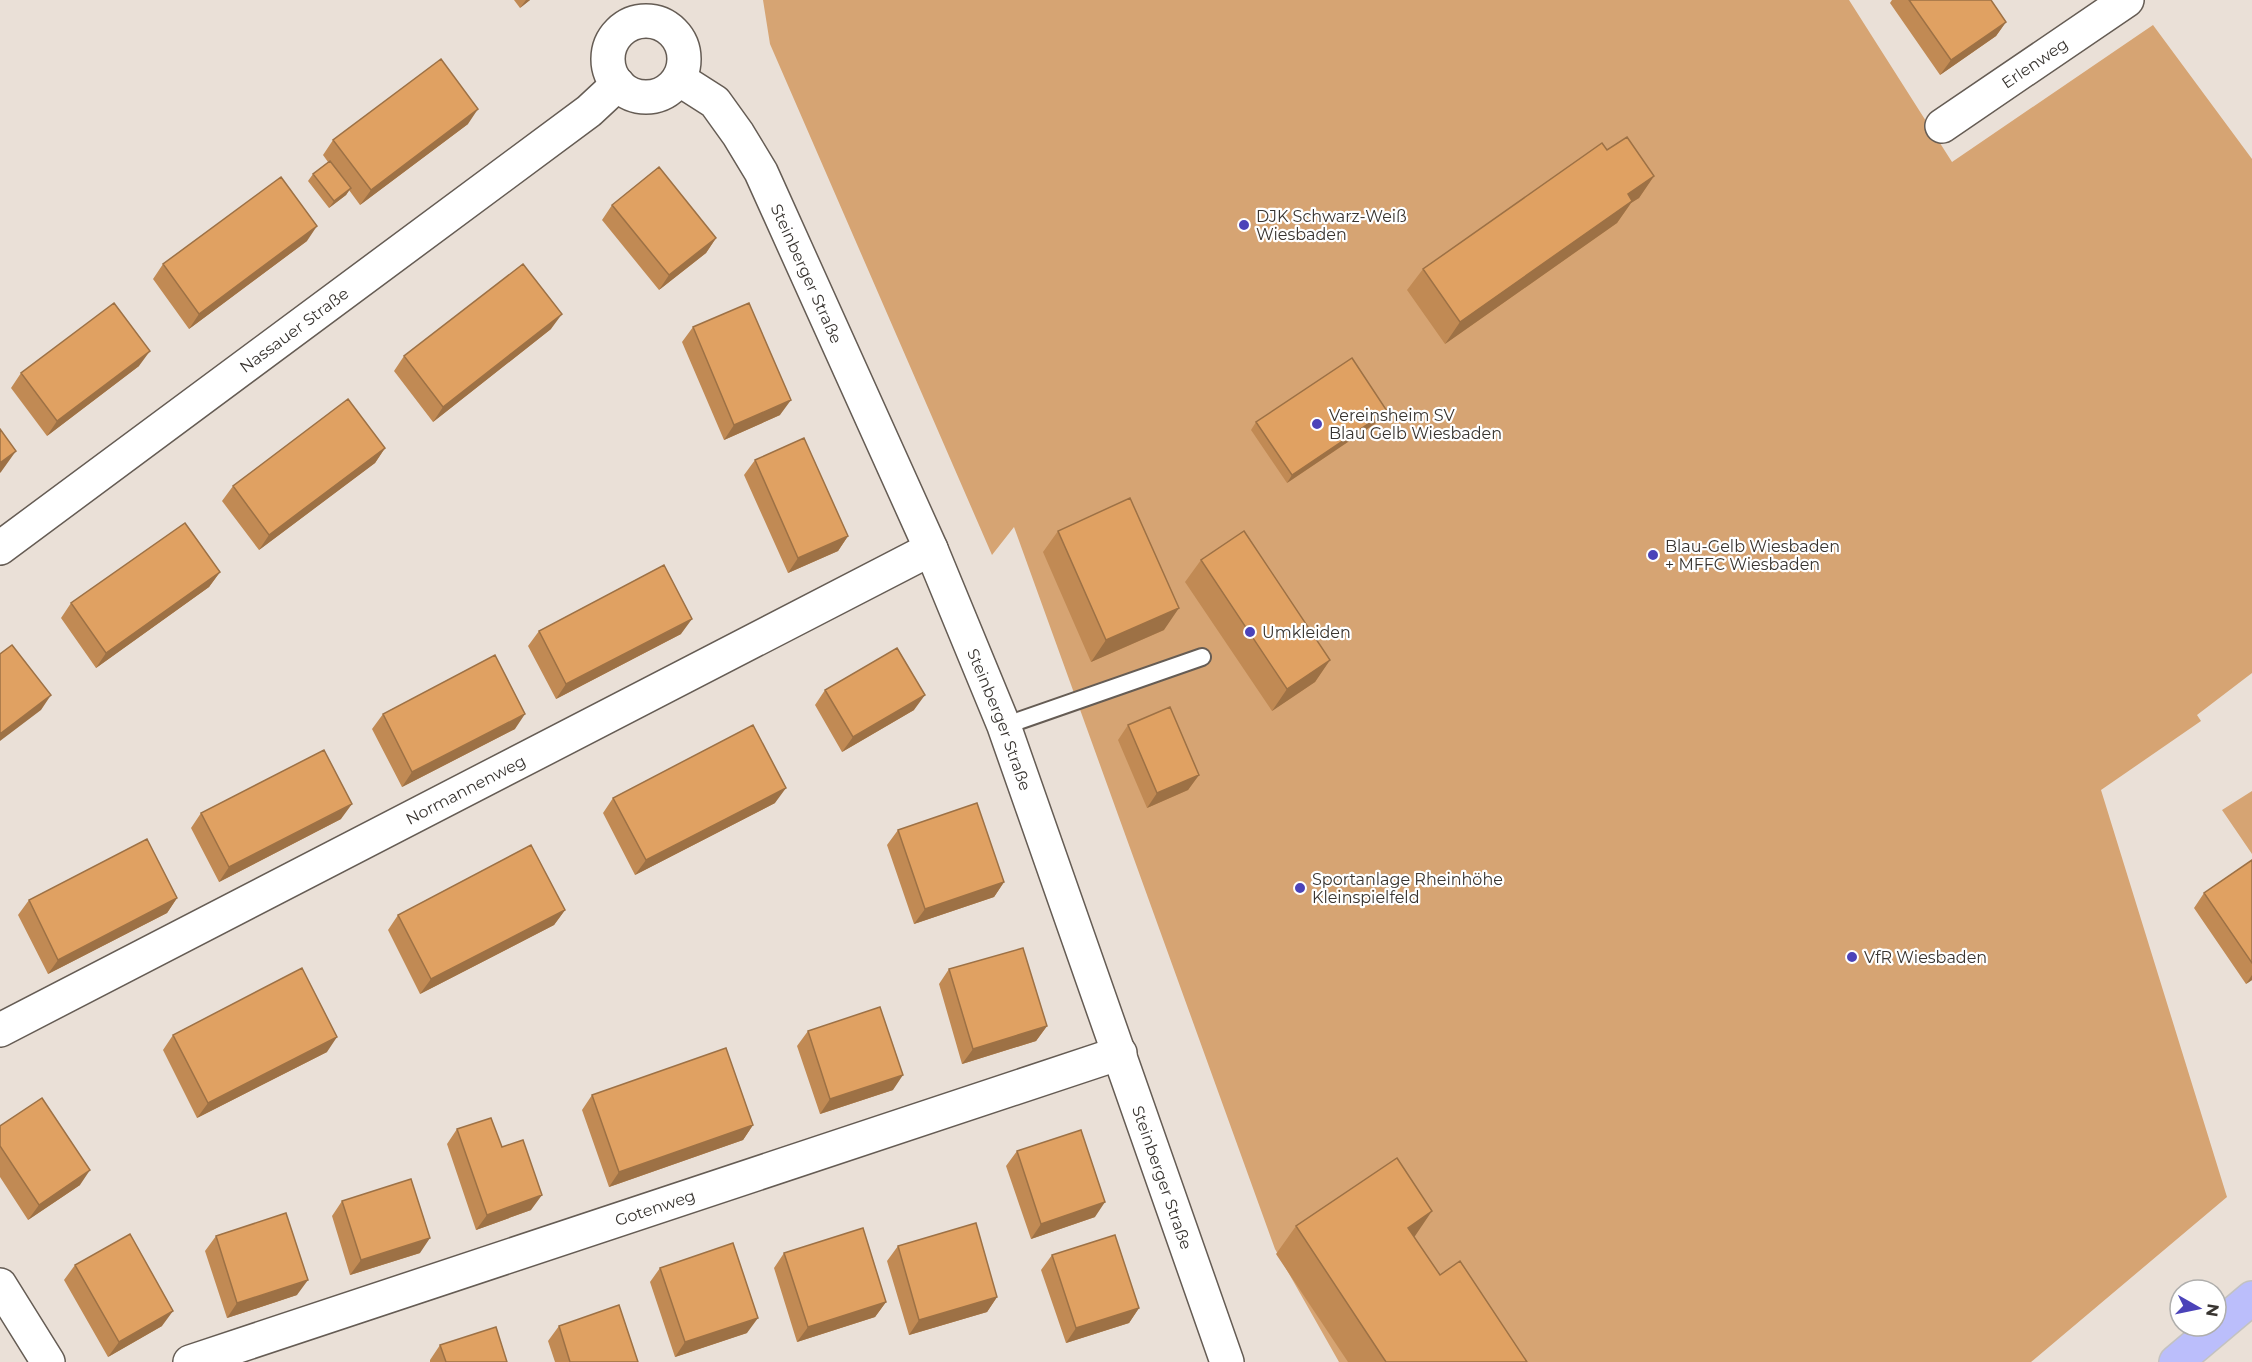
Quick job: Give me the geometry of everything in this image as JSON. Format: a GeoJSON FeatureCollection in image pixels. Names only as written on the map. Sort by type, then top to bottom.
{"type":"FeatureCollection","features":[{"type":"Feature","properties":{"kind":"main road"},"geometry":{"type":"LineString","coordinates":[[2176,1362],[2252,1298]]}},
{"type":"Feature","properties":{"kind":"street","name":"Erlenweg"},"geometry":{"type":"LineString","coordinates":[[1942,126],[2127,0]]}},
{"type":"Feature","properties":{"kind":"street"},"geometry":{"type":"LineString","coordinates":[[654,11],[680,43],[685,61],[679,79],[661,95],[649,97],[626,92],[612,75],[608,63],[613,41],[629,25],[654,11]]}},
{"type":"Feature","properties":{"kind":"street","name":"Steinberger Straße"},"geometry":{"type":"LineString","coordinates":[[679,79],[715,102],[738,134],[760,172],[931,549],[1004,726],[1227,1362]]}},
{"type":"Feature","properties":{"kind":"street","name":"Nassauer Straße"},"geometry":{"type":"LineString","coordinates":[[0,548],[589,111],[618,84]]}},
{"type":"Feature","properties":{"kind":"street","name":"Normannenweg"},"geometry":{"type":"LineString","coordinates":[[0,1030],[931,549]]}},
{"type":"Feature","properties":{"kind":"street","name":"Gotenweg"},"geometry":{"type":"LineString","coordinates":[[190,1362],[1120,1053]]}},
{"type":"Feature","properties":{"kind":"street"},"geometry":{"type":"LineString","coordinates":[[0,1285],[48,1362]]}},
{"type":"Feature","properties":{"kind":"lane"},"geometry":{"type":"LineString","coordinates":[[1004,726],[1202,657]]}},
{"type":"Feature","properties":{"kind":"shaded area"},"geometry":{"type":"Polygon","coordinates":[[[763,0],[1849,0],[1952,162],[2153,25],[2252,159],[2252,673],[2197,715],[2201,721],[2101,790],[2227,1197],[2031,1362],[1339,1362],[1275,1249],[1014,527],[992,555],[770,44],[763,0]]]}},
{"type":"Feature","properties":{"kind":"shaded area"},"geometry":{"type":"Polygon","coordinates":[[[2252,791],[2252,854],[2222,810],[2252,791]]]}},
{"type":"Feature","properties":{"kind":"building"},"geometry":{"type":"Polygon","coordinates":[[[1909,0],[1991,0],[2006,22],[1951,60],[1909,0]]]}},
{"type":"Feature","properties":{"kind":"building"},"geometry":{"type":"Polygon","coordinates":[[[441,59],[478,109],[371,190],[333,140],[441,59]]]}},
{"type":"Feature","properties":{"kind":"building"},"geometry":{"type":"Polygon","coordinates":[[[1627,137],[1654,176],[1628,194],[1632,201],[1460,322],[1423,269],[1602,143],[1607,150],[1627,137]]]}},
{"type":"Feature","properties":{"kind":"building"},"geometry":{"type":"Polygon","coordinates":[[[330,161],[351,188],[334,201],[313,174],[330,161]]]}},
{"type":"Feature","properties":{"kind":"building"},"geometry":{"type":"Polygon","coordinates":[[[659,167],[716,238],[669,275],[612,205],[659,167]]]}},
{"type":"Feature","properties":{"kind":"building"},"geometry":{"type":"Polygon","coordinates":[[[281,177],[317,226],[199,314],[163,264],[281,177]]]}},
{"type":"Feature","properties":{"kind":"building"},"geometry":{"type":"Polygon","coordinates":[[[523,264],[562,314],[443,407],[404,356],[523,264]]]}},
{"type":"Feature","properties":{"kind":"building"},"geometry":{"type":"Polygon","coordinates":[[[114,303],[150,351],[57,421],[21,373],[114,303]]]}},
{"type":"Feature","properties":{"kind":"building"},"geometry":{"type":"Polygon","coordinates":[[[749,303],[791,400],[734,425],[693,327],[749,303]]]}},
{"type":"Feature","properties":{"kind":"building","name":"Vereinsheim SV Blau Gelb Wiesbaden"},"geometry":{"type":"Polygon","coordinates":[[[1352,358],[1387,411],[1292,475],[1256,422],[1352,358]]]}},
{"type":"Feature","properties":{"kind":"building"},"geometry":{"type":"Polygon","coordinates":[[[348,399],[385,448],[269,535],[233,486],[348,399]]]}},
{"type":"Feature","properties":{"kind":"building"},"geometry":{"type":"Polygon","coordinates":[[[0,429],[16,451],[0,463],[0,429]]]}},
{"type":"Feature","properties":{"kind":"building"},"geometry":{"type":"Polygon","coordinates":[[[804,438],[848,536],[798,558],[755,460],[804,438]]]}},
{"type":"Feature","properties":{"kind":"building"},"geometry":{"type":"Polygon","coordinates":[[[1130,498],[1179,608],[1106,640],[1058,531],[1130,498]]]}},
{"type":"Feature","properties":{"kind":"building"},"geometry":{"type":"Polygon","coordinates":[[[185,523],[220,572],[106,653],[71,603],[185,523]]]}},
{"type":"Feature","properties":{"kind":"building"},"geometry":{"type":"Polygon","coordinates":[[[1244,531],[1330,660],[1287,689],[1201,560],[1244,531]]]}},
{"type":"Feature","properties":{"kind":"building"},"geometry":{"type":"Polygon","coordinates":[[[664,565],[692,619],[566,684],[539,631],[664,565]]]}},
{"type":"Feature","properties":{"kind":"building"},"geometry":{"type":"Polygon","coordinates":[[[12,645],[51,695],[0,734],[0,654],[12,645]]]}},
{"type":"Feature","properties":{"kind":"building"},"geometry":{"type":"Polygon","coordinates":[[[897,648],[925,695],[853,737],[825,690],[897,648]]]}},
{"type":"Feature","properties":{"kind":"building"},"geometry":{"type":"Polygon","coordinates":[[[495,655],[525,714],[412,772],[383,714],[495,655]]]}},
{"type":"Feature","properties":{"kind":"building"},"geometry":{"type":"Polygon","coordinates":[[[1170,707],[1199,775],[1157,793],[1128,725],[1170,707]]]}},
{"type":"Feature","properties":{"kind":"building"},"geometry":{"type":"Polygon","coordinates":[[[753,725],[786,788],[646,860],[613,798],[753,725]]]}},
{"type":"Feature","properties":{"kind":"building"},"geometry":{"type":"Polygon","coordinates":[[[324,750],[352,804],[229,867],[201,813],[324,750]]]}},
{"type":"Feature","properties":{"kind":"building"},"geometry":{"type":"Polygon","coordinates":[[[977,803],[1004,882],[925,909],[898,830],[977,803]]]}},
{"type":"Feature","properties":{"kind":"building"},"geometry":{"type":"Polygon","coordinates":[[[147,839],[177,898],[58,960],[29,900],[147,839]]]}},
{"type":"Feature","properties":{"kind":"building"},"geometry":{"type":"Polygon","coordinates":[[[531,845],[565,910],[431,979],[398,915],[531,845]]]}},
{"type":"Feature","properties":{"kind":"building"},"geometry":{"type":"Polygon","coordinates":[[[2252,860],[2252,963],[2204,893],[2252,860]]]}},
{"type":"Feature","properties":{"kind":"building"},"geometry":{"type":"Polygon","coordinates":[[[1023,948],[1047,1026],[973,1049],[949,969],[1023,948]]]}},
{"type":"Feature","properties":{"kind":"building"},"geometry":{"type":"Polygon","coordinates":[[[302,968],[337,1037],[208,1103],[173,1035],[302,968]]]}},
{"type":"Feature","properties":{"kind":"building"},"geometry":{"type":"Polygon","coordinates":[[[880,1007],[903,1075],[830,1099],[808,1031],[880,1007]]]}},
{"type":"Feature","properties":{"kind":"building"},"geometry":{"type":"Polygon","coordinates":[[[726,1048],[753,1125],[619,1172],[592,1095],[726,1048]]]}},
{"type":"Feature","properties":{"kind":"building"},"geometry":{"type":"Polygon","coordinates":[[[42,1098],[90,1170],[39,1205],[0,1146],[0,1126],[42,1098]]]}},
{"type":"Feature","properties":{"kind":"building"},"geometry":{"type":"Polygon","coordinates":[[[491,1118],[502,1147],[523,1140],[542,1195],[487,1215],[457,1129],[491,1118]]]}},
{"type":"Feature","properties":{"kind":"building"},"geometry":{"type":"Polygon","coordinates":[[[1081,1130],[1105,1202],[1041,1224],[1017,1151],[1081,1130]]]}},
{"type":"Feature","properties":{"kind":"building"},"geometry":{"type":"Polygon","coordinates":[[[1397,1158],[1432,1211],[1408,1228],[1440,1275],[1460,1261],[1527,1362],[1386,1362],[1296,1226],[1397,1158]]]}},
{"type":"Feature","properties":{"kind":"building"},"geometry":{"type":"Polygon","coordinates":[[[411,1179],[430,1238],[361,1260],[342,1201],[411,1179]]]}},
{"type":"Feature","properties":{"kind":"building"},"geometry":{"type":"Polygon","coordinates":[[[286,1213],[308,1280],[237,1303],[216,1236],[286,1213]]]}},
{"type":"Feature","properties":{"kind":"building"},"geometry":{"type":"Polygon","coordinates":[[[976,1223],[997,1297],[919,1320],[898,1246],[976,1223]]]}},
{"type":"Feature","properties":{"kind":"building"},"geometry":{"type":"Polygon","coordinates":[[[863,1228],[886,1302],[808,1327],[784,1253],[863,1228]]]}},
{"type":"Feature","properties":{"kind":"building"},"geometry":{"type":"Polygon","coordinates":[[[130,1234],[173,1311],[119,1342],[75,1265],[130,1234]]]}},
{"type":"Feature","properties":{"kind":"building"},"geometry":{"type":"Polygon","coordinates":[[[1115,1235],[1139,1308],[1076,1328],[1052,1255],[1115,1235]]]}},
{"type":"Feature","properties":{"kind":"building"},"geometry":{"type":"Polygon","coordinates":[[[733,1243],[758,1318],[685,1342],[660,1268],[733,1243]]]}},
{"type":"Feature","properties":{"kind":"building"},"geometry":{"type":"Polygon","coordinates":[[[619,1305],[638,1362],[570,1362],[559,1326],[619,1305]]]}},
{"type":"Feature","properties":{"kind":"building"},"geometry":{"type":"Polygon","coordinates":[[[496,1327],[507,1362],[446,1362],[440,1345],[496,1327]]]}},
{"type":"Feature","properties":{"kind":"place","name":"DJK Schwarz-Weiß Wiesbaden"},"geometry":{"type":"Point","coordinates":[1244,225]}},
{"type":"Feature","properties":{"kind":"place","name":"Vereinsheim SV Blau Gelb Wiesbaden"},"geometry":{"type":"Point","coordinates":[1317,424]}},
{"type":"Feature","properties":{"kind":"place","name":"Blau-Gelb Wiesbaden + MFFC Wiesbaden"},"geometry":{"type":"Point","coordinates":[1653,555]}},
{"type":"Feature","properties":{"kind":"place","name":"Umkleiden"},"geometry":{"type":"Point","coordinates":[1250,632]}},
{"type":"Feature","properties":{"kind":"place","name":"Sportanlage Rheinhöhe Kleinspielfeld"},"geometry":{"type":"Point","coordinates":[1300,888]}},
{"type":"Feature","properties":{"kind":"place","name":"VfR Wiesbaden"},"geometry":{"type":"Point","coordinates":[1852,957]}}]}
